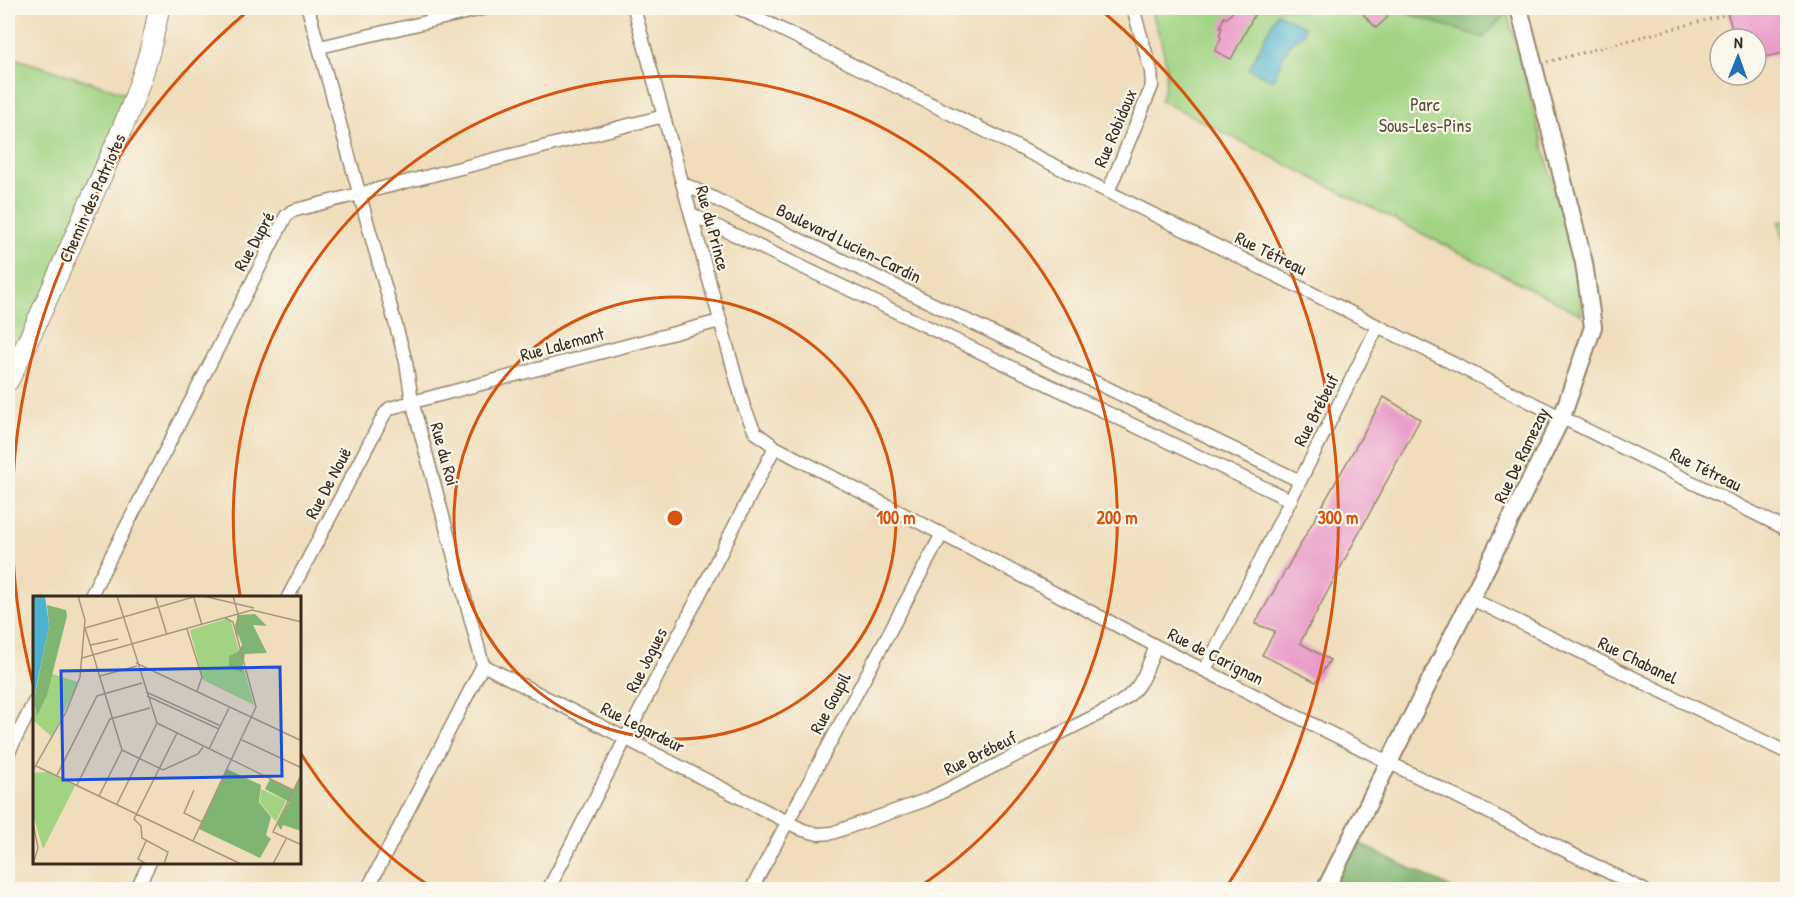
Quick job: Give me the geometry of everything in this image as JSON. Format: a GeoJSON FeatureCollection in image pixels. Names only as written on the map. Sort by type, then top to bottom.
{"type":"FeatureCollection","features":[{"type":"Feature","properties":{"kind":"main road","name":"Chemin des Patriotes"},"geometry":{"type":"LineString","coordinates":[[8,381],[29,341],[129,113],[149,57],[159,8]]}},
{"type":"Feature","properties":{"kind":"street","name":"Rue du Roi"},"geometry":{"type":"LineString","coordinates":[[308,8],[406,362],[412,401],[483,665]]}},
{"type":"Feature","properties":{"kind":"street"},"geometry":{"type":"LineString","coordinates":[[320,47],[486,8]]}},
{"type":"Feature","properties":{"kind":"street","name":"Rue du Prince"},"geometry":{"type":"LineString","coordinates":[[634,8],[744,407],[755,432],[775,447]]}},
{"type":"Feature","properties":{"kind":"street","name":"Rue Tétreau"},"geometry":{"type":"LineString","coordinates":[[738,8],[1788,530]]}},
{"type":"Feature","properties":{"kind":"street","name":"Rue Robidoux"},"geometry":{"type":"LineString","coordinates":[[1108,192],[1152,86],[1151,71],[1133,8]]}},
{"type":"Feature","properties":{"kind":"street","name":"Rue De Ramezay"},"geometry":{"type":"LineString","coordinates":[[1325,890],[1562,417],[1593,327],[1584,263],[1519,8]]}},
{"type":"Feature","properties":{"kind":"street","name":"Rue Dupré"},"geometry":{"type":"LineString","coordinates":[[91,596],[286,216],[292,211],[360,192],[664,116]]}},
{"type":"Feature","properties":{"kind":"street","name":"Boulevard Lucien-Cardin"},"geometry":{"type":"LineString","coordinates":[[682,183],[1300,481]]}},
{"type":"Feature","properties":{"kind":"street"},"geometry":{"type":"LineString","coordinates":[[691,214],[1290,500]]}},
{"type":"Feature","properties":{"kind":"street"},"geometry":{"type":"LineString","coordinates":[[860,295],[870,274]]}},
{"type":"Feature","properties":{"kind":"street","name":"Rue Lalemant"},"geometry":{"type":"LineString","coordinates":[[412,401],[720,321]]}},
{"type":"Feature","properties":{"kind":"street","name":"Rue Brébeuf"},"geometry":{"type":"LineString","coordinates":[[1205,670],[1378,326]]}},
{"type":"Feature","properties":{"kind":"street"},"geometry":{"type":"LineString","coordinates":[[989,356],[999,336]]}},
{"type":"Feature","properties":{"kind":"street","name":"Rue De Nouë"},"geometry":{"type":"LineString","coordinates":[[289,596],[384,415],[390,408],[412,401]]}},
{"type":"Feature","properties":{"kind":"street"},"geometry":{"type":"LineString","coordinates":[[1134,426],[1144,405]]}},
{"type":"Feature","properties":{"kind":"street","name":"Rue de Carignan"},"geometry":{"type":"LineString","coordinates":[[775,447],[1156,646],[1644,890]]}},
{"type":"Feature","properties":{"kind":"street","name":"Rue Jogues"},"geometry":{"type":"LineString","coordinates":[[548,890],[775,447]]}},
{"type":"Feature","properties":{"kind":"street","name":"Rue Goupil"},"geometry":{"type":"LineString","coordinates":[[751,890],[942,534]]}},
{"type":"Feature","properties":{"kind":"street","name":"Rue Chabanel"},"geometry":{"type":"LineString","coordinates":[[1472,598],[1788,753]]}},
{"type":"Feature","properties":{"kind":"street","name":"Rue Brébeuf"},"geometry":{"type":"LineString","coordinates":[[786,822],[818,834],[832,833],[926,800],[1128,698],[1142,683],[1156,646]]}},
{"type":"Feature","properties":{"kind":"street"},"geometry":{"type":"LineString","coordinates":[[367,890],[483,665]]}},
{"type":"Feature","properties":{"kind":"street","name":"Rue Legardeur"},"geometry":{"type":"LineString","coordinates":[[483,665],[786,822]]}},
{"type":"Feature","properties":{"kind":"street"},"geometry":{"type":"LineString","coordinates":[[8,754],[33,704]]}},
{"type":"Feature","properties":{"kind":"street"},"geometry":{"type":"LineString","coordinates":[[136,890],[149,864]]}},
{"type":"Feature","properties":{"kind":"path"},"geometry":{"type":"LineString","coordinates":[[1534,65],[1728,14]]}},
{"type":"Feature","properties":{"kind":"green space","name":"Parc Sous-Les-Pins"},"geometry":{"type":"Polygon","coordinates":[[[1151,8],[1506,8],[1577,271],[1582,315],[1160,100],[1164,89],[1166,66],[1151,8]]]}},
{"type":"Feature","properties":{"kind":"green space"},"geometry":{"type":"Polygon","coordinates":[[[1390,8],[1507,8],[1507,12],[1483,38],[1390,8]]]}},
{"type":"Feature","properties":{"kind":"green space"},"geometry":{"type":"Polygon","coordinates":[[[8,56],[134,96],[8,379],[8,56]]]}},
{"type":"Feature","properties":{"kind":"green space"},"geometry":{"type":"Polygon","coordinates":[[[1788,220],[1787,256],[1779,222],[1788,220]]]}},
{"type":"Feature","properties":{"kind":"green space"},"geometry":{"type":"Polygon","coordinates":[[[1346,837],[1453,889],[1321,890],[1346,837]]]}},
{"type":"Feature","properties":{"kind":"water"},"geometry":{"type":"Polygon","coordinates":[[[1277,13],[1304,26],[1304,33],[1292,41],[1287,48],[1273,80],[1249,69],[1277,13]]]}},
{"type":"Feature","properties":{"kind":"building"},"geometry":{"type":"Polygon","coordinates":[[[1236,8],[1258,8],[1231,59],[1215,51],[1221,38],[1219,35],[1222,28],[1220,27],[1224,17],[1227,18],[1236,8]]]}},
{"type":"Feature","properties":{"kind":"building"},"geometry":{"type":"Polygon","coordinates":[[[1371,8],[1380,8],[1388,17],[1376,28],[1363,14],[1371,8]]]}},
{"type":"Feature","properties":{"kind":"building"},"geometry":{"type":"Polygon","coordinates":[[[1726,8],[1788,8],[1788,52],[1768,56],[1768,27],[1732,27],[1726,8]]]}},
{"type":"Feature","properties":{"kind":"building"},"geometry":{"type":"Polygon","coordinates":[[[1384,397],[1420,419],[1300,643],[1330,660],[1316,682],[1262,655],[1275,631],[1255,624],[1384,397]]]}}]}
